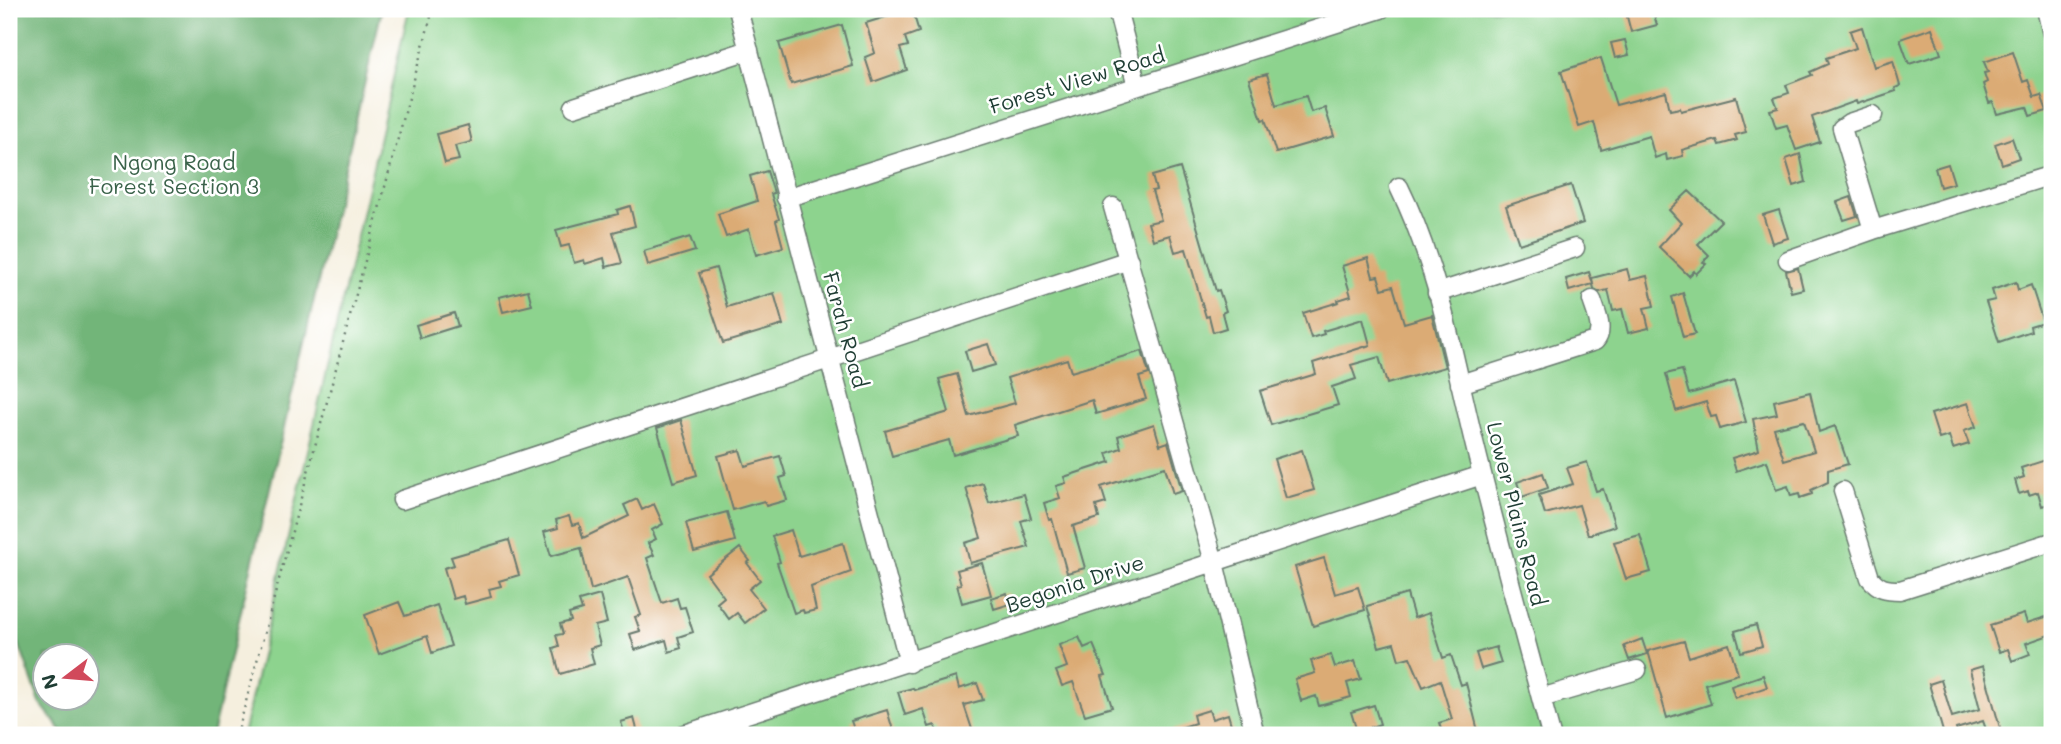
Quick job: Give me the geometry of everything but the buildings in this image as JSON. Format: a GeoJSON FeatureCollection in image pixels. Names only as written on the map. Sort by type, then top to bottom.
{"type":"FeatureCollection","features":[{"type":"Feature","properties":{"kind":"street","name":"Farah Road"},"geometry":{"type":"LineString","coordinates":[[738,9],[909,663]]}},
{"type":"Feature","properties":{"kind":"street"},"geometry":{"type":"LineString","coordinates":[[1117,9],[1137,86]]}},
{"type":"Feature","properties":{"kind":"street","name":"Forest View Road"},"geometry":{"type":"LineString","coordinates":[[786,198],[1381,9]]}},
{"type":"Feature","properties":{"kind":"street"},"geometry":{"type":"LineString","coordinates":[[2046,9],[2052,34]]}},
{"type":"Feature","properties":{"kind":"street"},"geometry":{"type":"LineString","coordinates":[[574,107],[749,50]]}},
{"type":"Feature","properties":{"kind":"street"},"geometry":{"type":"LineString","coordinates":[[1873,115],[1842,128],[1873,230]]}},
{"type":"Feature","properties":{"kind":"street"},"geometry":{"type":"LineString","coordinates":[[1788,260],[1873,230],[2052,175]]}},
{"type":"Feature","properties":{"kind":"street","name":"Lower Plains Road"},"geometry":{"type":"LineString","coordinates":[[1399,187],[1416,222],[1439,298],[1550,735]]}},
{"type":"Feature","properties":{"kind":"street"},"geometry":{"type":"LineString","coordinates":[[1114,207],[1214,562],[1255,735]]}},
{"type":"Feature","properties":{"kind":"street"},"geometry":{"type":"LineString","coordinates":[[1439,298],[1575,247]]}},
{"type":"Feature","properties":{"kind":"street"},"geometry":{"type":"LineString","coordinates":[[402,500],[1129,260]]}},
{"type":"Feature","properties":{"kind":"street"},"geometry":{"type":"LineString","coordinates":[[1460,384],[1595,341],[1600,330],[1592,300]]}},
{"type":"Feature","properties":{"kind":"street","name":"Begonia Drive"},"geometry":{"type":"LineString","coordinates":[[682,735],[1482,475]]}},
{"type":"Feature","properties":{"kind":"street"},"geometry":{"type":"LineString","coordinates":[[1843,491],[1870,578],[1878,587],[1888,590],[1899,590],[2052,542]]}},
{"type":"Feature","properties":{"kind":"street"},"geometry":{"type":"LineString","coordinates":[[1541,698],[1637,670]]}},
{"type":"Feature","properties":{"kind":"street"},"geometry":{"type":"LineString","coordinates":[[736,717],[742,735]]}},
{"type":"Feature","properties":{"kind":"path"},"geometry":{"type":"LineString","coordinates":[[237,735],[433,9]]}},
{"type":"Feature","properties":{"kind":"green space","name":"Ngong Road Forest Section 3"},"geometry":{"type":"Polygon","coordinates":[[[9,9],[382,9],[212,735],[65,735],[47,712],[102,712],[102,642],[32,642],[32,681],[9,616],[9,9]]]}},
{"type":"Feature","properties":{"kind":"green space"},"geometry":{"type":"Polygon","coordinates":[[[409,9],[2052,9],[2052,735],[243,735],[409,9]]]}}]}
